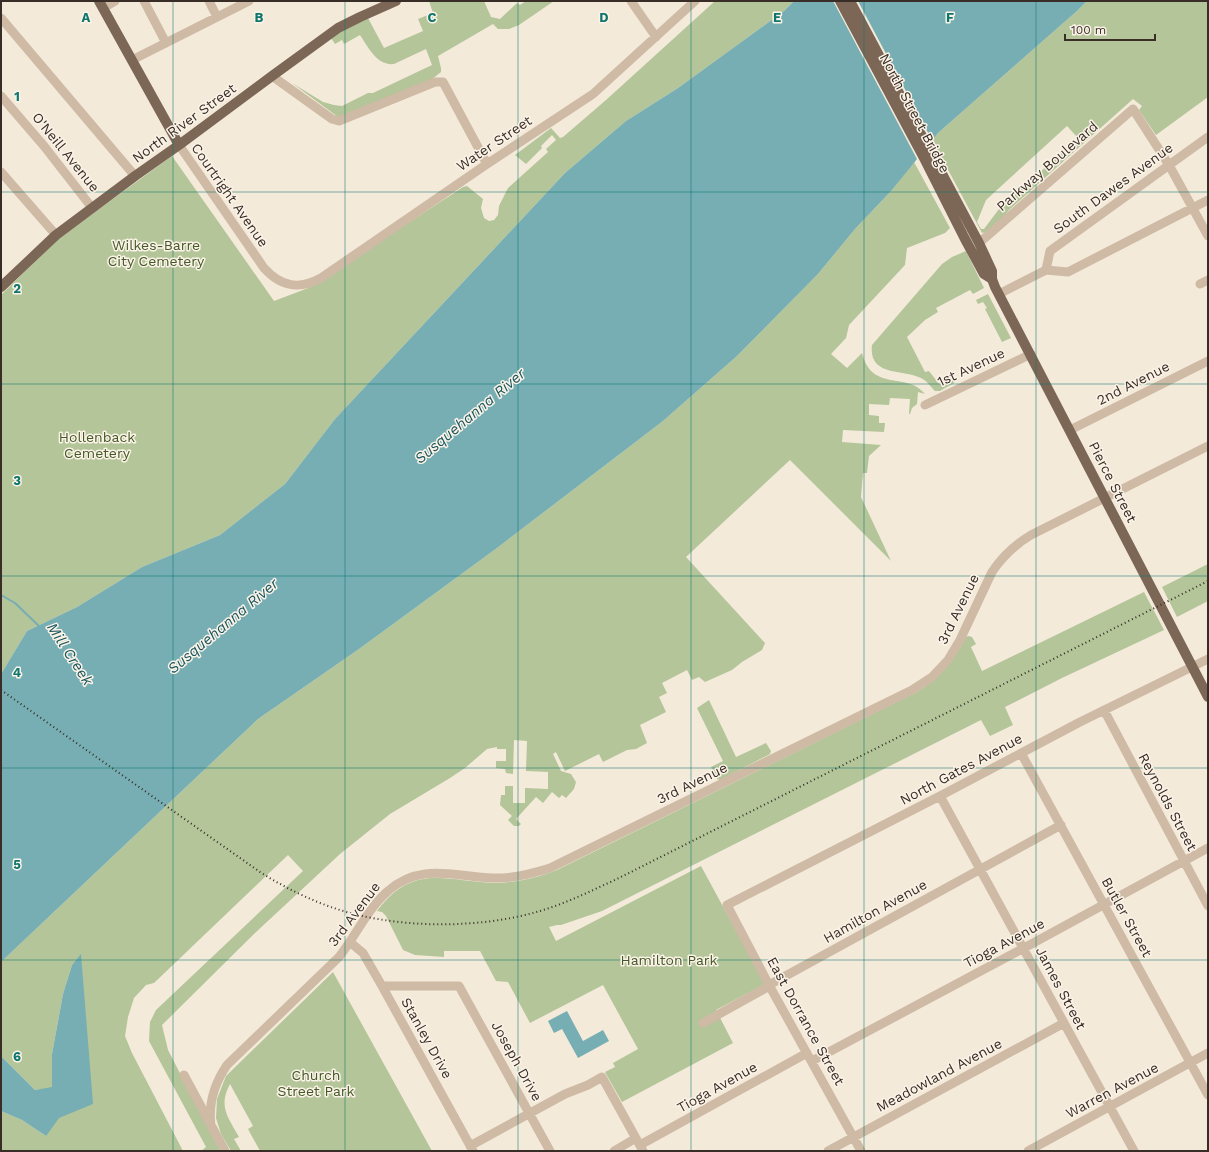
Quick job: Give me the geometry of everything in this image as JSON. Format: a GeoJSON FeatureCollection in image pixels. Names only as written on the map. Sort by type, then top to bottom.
{"type":"FeatureCollection","features":[{"type":"Feature","properties":{"kind":"main road","name":"North River Street"},"geometry":{"type":"LineString","coordinates":[[1,287],[56,235],[338,28],[396,1]]}},
{"type":"Feature","properties":{"kind":"main road","name":"North Street Bridge"},"geometry":{"type":"LineString","coordinates":[[840,1],[969,236]]}},
{"type":"Feature","properties":{"kind":"main road","name":"North Street Bridge"},"geometry":{"type":"LineString","coordinates":[[850,1],[969,236]]}},
{"type":"Feature","properties":{"kind":"main road","name":"Courtright Avenue"},"geometry":{"type":"LineString","coordinates":[[101,4],[179,146]]}},
{"type":"Feature","properties":{"kind":"main road","name":"Pierce Street"},"geometry":{"type":"LineString","coordinates":[[969,236],[979,243],[992,271],[992,279],[999,294],[1208,697]]}},
{"type":"Feature","properties":{"kind":"main road","name":"Pierce Street"},"geometry":{"type":"LineString","coordinates":[[969,236],[984,274],[992,279]]}},
{"type":"Feature","properties":{"kind":"street"},"geometry":{"type":"LineString","coordinates":[[101,4],[115,1]]}},
{"type":"Feature","properties":{"kind":"street"},"geometry":{"type":"LineString","coordinates":[[144,1],[166,43]]}},
{"type":"Feature","properties":{"kind":"street"},"geometry":{"type":"LineString","coordinates":[[209,1],[217,17]]}},
{"type":"Feature","properties":{"kind":"street"},"geometry":{"type":"LineString","coordinates":[[132,60],[249,1]]}},
{"type":"Feature","properties":{"kind":"street"},"geometry":{"type":"LineString","coordinates":[[630,1],[656,36]]}},
{"type":"Feature","properties":{"kind":"street","name":"Water Street"},"geometry":{"type":"LineString","coordinates":[[295,286],[313,283],[321,278],[487,164],[593,94],[695,1]]}},
{"type":"Feature","properties":{"kind":"street"},"geometry":{"type":"LineString","coordinates":[[1,18],[135,176]]}},
{"type":"Feature","properties":{"kind":"street"},"geometry":{"type":"LineString","coordinates":[[272,76],[332,119],[339,121],[435,82],[443,82],[487,164]]}},
{"type":"Feature","properties":{"kind":"street","name":"O'Neill Avenue"},"geometry":{"type":"LineString","coordinates":[[1,96],[44,146],[93,208]]}},
{"type":"Feature","properties":{"kind":"street","name":"Parkway Boulevard"},"geometry":{"type":"LineString","coordinates":[[979,243],[1133,109],[1169,165]]}},
{"type":"Feature","properties":{"kind":"street","name":"South Dawes Avenue"},"geometry":{"type":"LineString","coordinates":[[1046,270],[1050,251],[1208,137]]}},
{"type":"Feature","properties":{"kind":"street","name":"Courtright Avenue"},"geometry":{"type":"LineString","coordinates":[[179,146],[264,268],[278,281],[295,286]]}},
{"type":"Feature","properties":{"kind":"street"},"geometry":{"type":"LineString","coordinates":[[1169,165],[1208,236]]}},
{"type":"Feature","properties":{"kind":"street"},"geometry":{"type":"LineString","coordinates":[[1,172],[56,235]]}},
{"type":"Feature","properties":{"kind":"street"},"geometry":{"type":"LineString","coordinates":[[999,294],[1046,270],[1068,272],[1208,200]]}},
{"type":"Feature","properties":{"kind":"street","name":"1st Avenue"},"geometry":{"type":"LineString","coordinates":[[924,405],[1031,354]]}},
{"type":"Feature","properties":{"kind":"street","name":"2nd Avenue"},"geometry":{"type":"LineString","coordinates":[[1070,430],[1208,361]]}},
{"type":"Feature","properties":{"kind":"street","name":"3rd Avenue"},"geometry":{"type":"LineString","coordinates":[[211,1126],[210,1108],[213,1094],[218,1079],[227,1065],[331,966],[351,943],[381,898],[401,881],[419,874],[435,873],[502,878],[530,874],[550,868],[912,690],[932,677],[948,660],[960,640],[992,572],[1019,543],[1031,535],[1208,446]]}},
{"type":"Feature","properties":{"kind":"street","name":"North Gates Avenue"},"geometry":{"type":"LineString","coordinates":[[727,905],[940,796],[1021,752],[1208,659]]}},
{"type":"Feature","properties":{"kind":"street","name":"Reynolds Street"},"geometry":{"type":"LineString","coordinates":[[1104,710],[1208,906]]}},
{"type":"Feature","properties":{"kind":"street","name":"Butler Street"},"geometry":{"type":"LineString","coordinates":[[1021,752],[1208,1095]]}},
{"type":"Feature","properties":{"kind":"street","name":"James Street"},"geometry":{"type":"LineString","coordinates":[[940,796],[1134,1151]]}},
{"type":"Feature","properties":{"kind":"street","name":"Hamilton Avenue"},"geometry":{"type":"LineString","coordinates":[[703,1023],[769,985],[1061,825]]}},
{"type":"Feature","properties":{"kind":"street","name":"Tioga Avenue"},"geometry":{"type":"LineString","coordinates":[[614,1151],[640,1145],[1024,948],[1208,848]]}},
{"type":"Feature","properties":{"kind":"street","name":"East Dorrance Street"},"geometry":{"type":"LineString","coordinates":[[727,905],[769,985],[861,1151]]}},
{"type":"Feature","properties":{"kind":"street","name":"Stanley Drive"},"geometry":{"type":"LineString","coordinates":[[351,943],[363,954],[382,986],[471,1149]]}},
{"type":"Feature","properties":{"kind":"street","name":"Joseph Drive"},"geometry":{"type":"LineString","coordinates":[[382,986],[459,986],[550,1151]]}},
{"type":"Feature","properties":{"kind":"street","name":"Meadowland Avenue"},"geometry":{"type":"LineString","coordinates":[[828,1151],[1064,1023]]}},
{"type":"Feature","properties":{"kind":"street","name":"Warren Avenue"},"geometry":{"type":"LineString","coordinates":[[1028,1151],[1208,1053]]}},
{"type":"Feature","properties":{"kind":"street"},"geometry":{"type":"LineString","coordinates":[[184,1075],[225,1151]]}},
{"type":"Feature","properties":{"kind":"street"},"geometry":{"type":"LineString","coordinates":[[471,1149],[530,1113],[565,1094],[588,1085],[602,1077],[640,1145]]}},
{"type":"Feature","properties":{"kind":"green space"},"geometry":{"type":"Polygon","coordinates":[[[429,1],[484,1],[491,17],[500,19],[517,3],[520,5],[526,1],[554,1],[519,25],[509,29],[498,29],[493,24],[438,56],[441,72],[431,80],[338,117],[292,83],[323,102],[342,106],[432,65],[426,49],[394,64],[388,64],[378,59],[374,55],[360,35],[344,44],[342,40],[335,44],[331,38],[341,30],[368,18],[384,48],[423,31],[418,19],[433,13],[429,1]]]}},
{"type":"Feature","properties":{"kind":"green space"},"geometry":{"type":"Polygon","coordinates":[[[715,1],[794,1],[784,11],[678,88],[626,121],[565,173],[335,419],[285,484],[220,535],[142,567],[77,607],[27,631],[1,674],[1,295],[59,238],[172,156],[274,301],[311,287],[463,187],[467,186],[483,199],[481,208],[484,218],[489,221],[494,220],[498,215],[499,206],[508,188],[548,152],[546,149],[556,140],[552,135],[541,146],[542,148],[526,164],[515,155],[551,128],[560,138],[563,137],[715,1]]]}},
{"type":"Feature","properties":{"kind":"green space"},"geometry":{"type":"Polygon","coordinates":[[[1087,1],[1208,1],[1208,97],[1156,135],[1139,110],[1142,106],[1133,99],[1009,210],[994,227],[982,233],[932,140],[938,133],[1087,1]],[[1067,126],[986,200],[977,222],[981,229],[984,229],[999,209],[1078,138],[1067,126]]]}},
{"type":"Feature","properties":{"kind":"green space"},"geometry":{"type":"Polygon","coordinates":[[[914,162],[950,228],[945,233],[907,248],[905,265],[849,325],[846,338],[831,354],[847,368],[862,353],[867,365],[874,373],[890,380],[918,387],[925,394],[918,392],[917,404],[912,408],[910,414],[910,399],[890,398],[889,405],[869,404],[869,415],[879,416],[879,423],[885,423],[884,432],[843,430],[842,442],[881,445],[869,456],[867,473],[863,473],[861,497],[891,561],[790,460],[686,557],[765,643],[762,650],[732,670],[705,682],[699,677],[692,680],[687,670],[662,683],[667,693],[659,697],[666,712],[640,725],[647,743],[636,749],[627,750],[603,762],[599,754],[565,771],[556,752],[553,754],[561,771],[571,774],[576,782],[574,789],[566,798],[562,795],[559,798],[552,792],[543,803],[536,797],[516,819],[521,824],[519,826],[514,826],[508,820],[512,816],[500,805],[501,795],[505,795],[505,786],[513,786],[513,803],[525,803],[525,788],[548,789],[548,772],[526,771],[527,741],[514,740],[513,774],[506,773],[505,769],[496,768],[496,761],[506,761],[506,749],[497,749],[497,747],[487,749],[465,768],[390,814],[340,854],[255,933],[162,1025],[168,1050],[220,1151],[201,1151],[206,1147],[149,1041],[150,1022],[156,1010],[303,871],[288,855],[154,983],[146,985],[134,998],[128,1017],[125,1036],[132,1053],[183,1151],[1,1151],[1,1111],[22,1120],[46,1136],[81,955],[72,965],[63,994],[52,1054],[52,1088],[35,1090],[1,1056],[1,962],[258,719],[359,649],[497,548],[663,421],[737,356],[818,274],[855,229],[892,190],[914,162]]]}},
{"type":"Feature","properties":{"kind":"green space"},"geometry":{"type":"Polygon","coordinates":[[[966,251],[984,288],[973,294],[970,290],[936,308],[938,312],[925,320],[907,337],[925,372],[929,371],[939,384],[952,378],[954,383],[940,391],[935,391],[921,378],[881,367],[872,355],[872,345],[942,264],[952,257],[966,251]]]}},
{"type":"Feature","properties":{"kind":"green space"},"geometry":{"type":"Polygon","coordinates":[[[988,294],[1011,338],[1002,342],[985,309],[987,308],[983,302],[978,304],[976,300],[988,294]]]}},
{"type":"Feature","properties":{"kind":"green space"},"geometry":{"type":"Polygon","coordinates":[[[1208,564],[1208,601],[1177,617],[1162,587],[1208,564]]]}},
{"type":"Feature","properties":{"kind":"green space","name":"Hamilton Park"},"geometry":{"type":"Polygon","coordinates":[[[1144,592],[1164,630],[1062,678],[1005,707],[1013,725],[990,736],[981,720],[602,911],[561,925],[549,927],[556,941],[701,866],[765,984],[716,1010],[733,1043],[622,1102],[605,1072],[615,1067],[613,1063],[638,1049],[603,985],[530,1023],[508,982],[496,981],[480,951],[444,951],[444,957],[415,955],[403,950],[386,916],[382,912],[377,911],[390,896],[403,886],[430,878],[502,883],[526,880],[557,870],[917,692],[933,681],[946,668],[968,636],[972,637],[976,644],[971,647],[982,671],[1144,592]]]}},
{"type":"Feature","properties":{"kind":"green space"},"geometry":{"type":"Polygon","coordinates":[[[709,700],[736,757],[766,743],[771,751],[770,754],[720,780],[717,779],[711,767],[723,761],[697,708],[709,700]]]}},
{"type":"Feature","properties":{"kind":"green space","name":"Church Street Park"},"geometry":{"type":"Polygon","coordinates":[[[333,972],[432,1151],[260,1151],[248,1129],[253,1126],[230,1084],[226,1092],[225,1106],[228,1118],[239,1137],[234,1139],[241,1151],[231,1151],[221,1134],[216,1118],[217,1099],[226,1076],[333,972]]]}},
{"type":"Feature","properties":{"kind":"water","name":"Susquehanna River"},"geometry":{"type":"Polygon","coordinates":[[[794,1],[1087,1],[938,133],[892,190],[855,229],[818,274],[737,356],[663,421],[497,548],[359,649],[258,719],[1,962],[1,674],[27,631],[77,607],[142,567],[220,535],[285,484],[335,419],[565,173],[626,121],[678,88],[784,11],[794,1]]]}},
{"type":"Feature","properties":{"kind":"water"},"geometry":{"type":"Polygon","coordinates":[[[81,954],[93,1104],[59,1118],[46,1136],[22,1120],[1,1111],[1,1056],[35,1090],[52,1087],[52,1054],[63,994],[72,965],[81,954]]]}},
{"type":"Feature","properties":{"kind":"water"},"geometry":{"type":"Polygon","coordinates":[[[567,1011],[583,1041],[603,1030],[609,1041],[578,1058],[562,1029],[554,1033],[548,1021],[567,1011]]]}},
{"type":"Feature","properties":{"kind":"pier"},"geometry":{"type":"Polygon","coordinates":[[[833,1],[858,1],[933,142],[918,161],[833,1]]]}},
{"type":"Feature","properties":{"kind":"waterway","name":"Mill Creek"},"geometry":{"type":"LineString","coordinates":[[1,595],[15,603],[40,627]]}},
{"type":"Feature","properties":{"kind":"railway"},"geometry":{"type":"LineString","coordinates":[[1,690],[260,872],[285,887],[328,906],[353,914],[406,923],[461,924],[515,917],[550,908],[580,896],[619,878],[1208,581]]}},
{"type":"Feature","properties":{"kind":"park label","name":"Wilkes-Barre City Cemetery"},"geometry":{"type":"Point","coordinates":[156,254]}},
{"type":"Feature","properties":{"kind":"park label","name":"Hollenback Cemetery"},"geometry":{"type":"Point","coordinates":[97,446]}}]}
